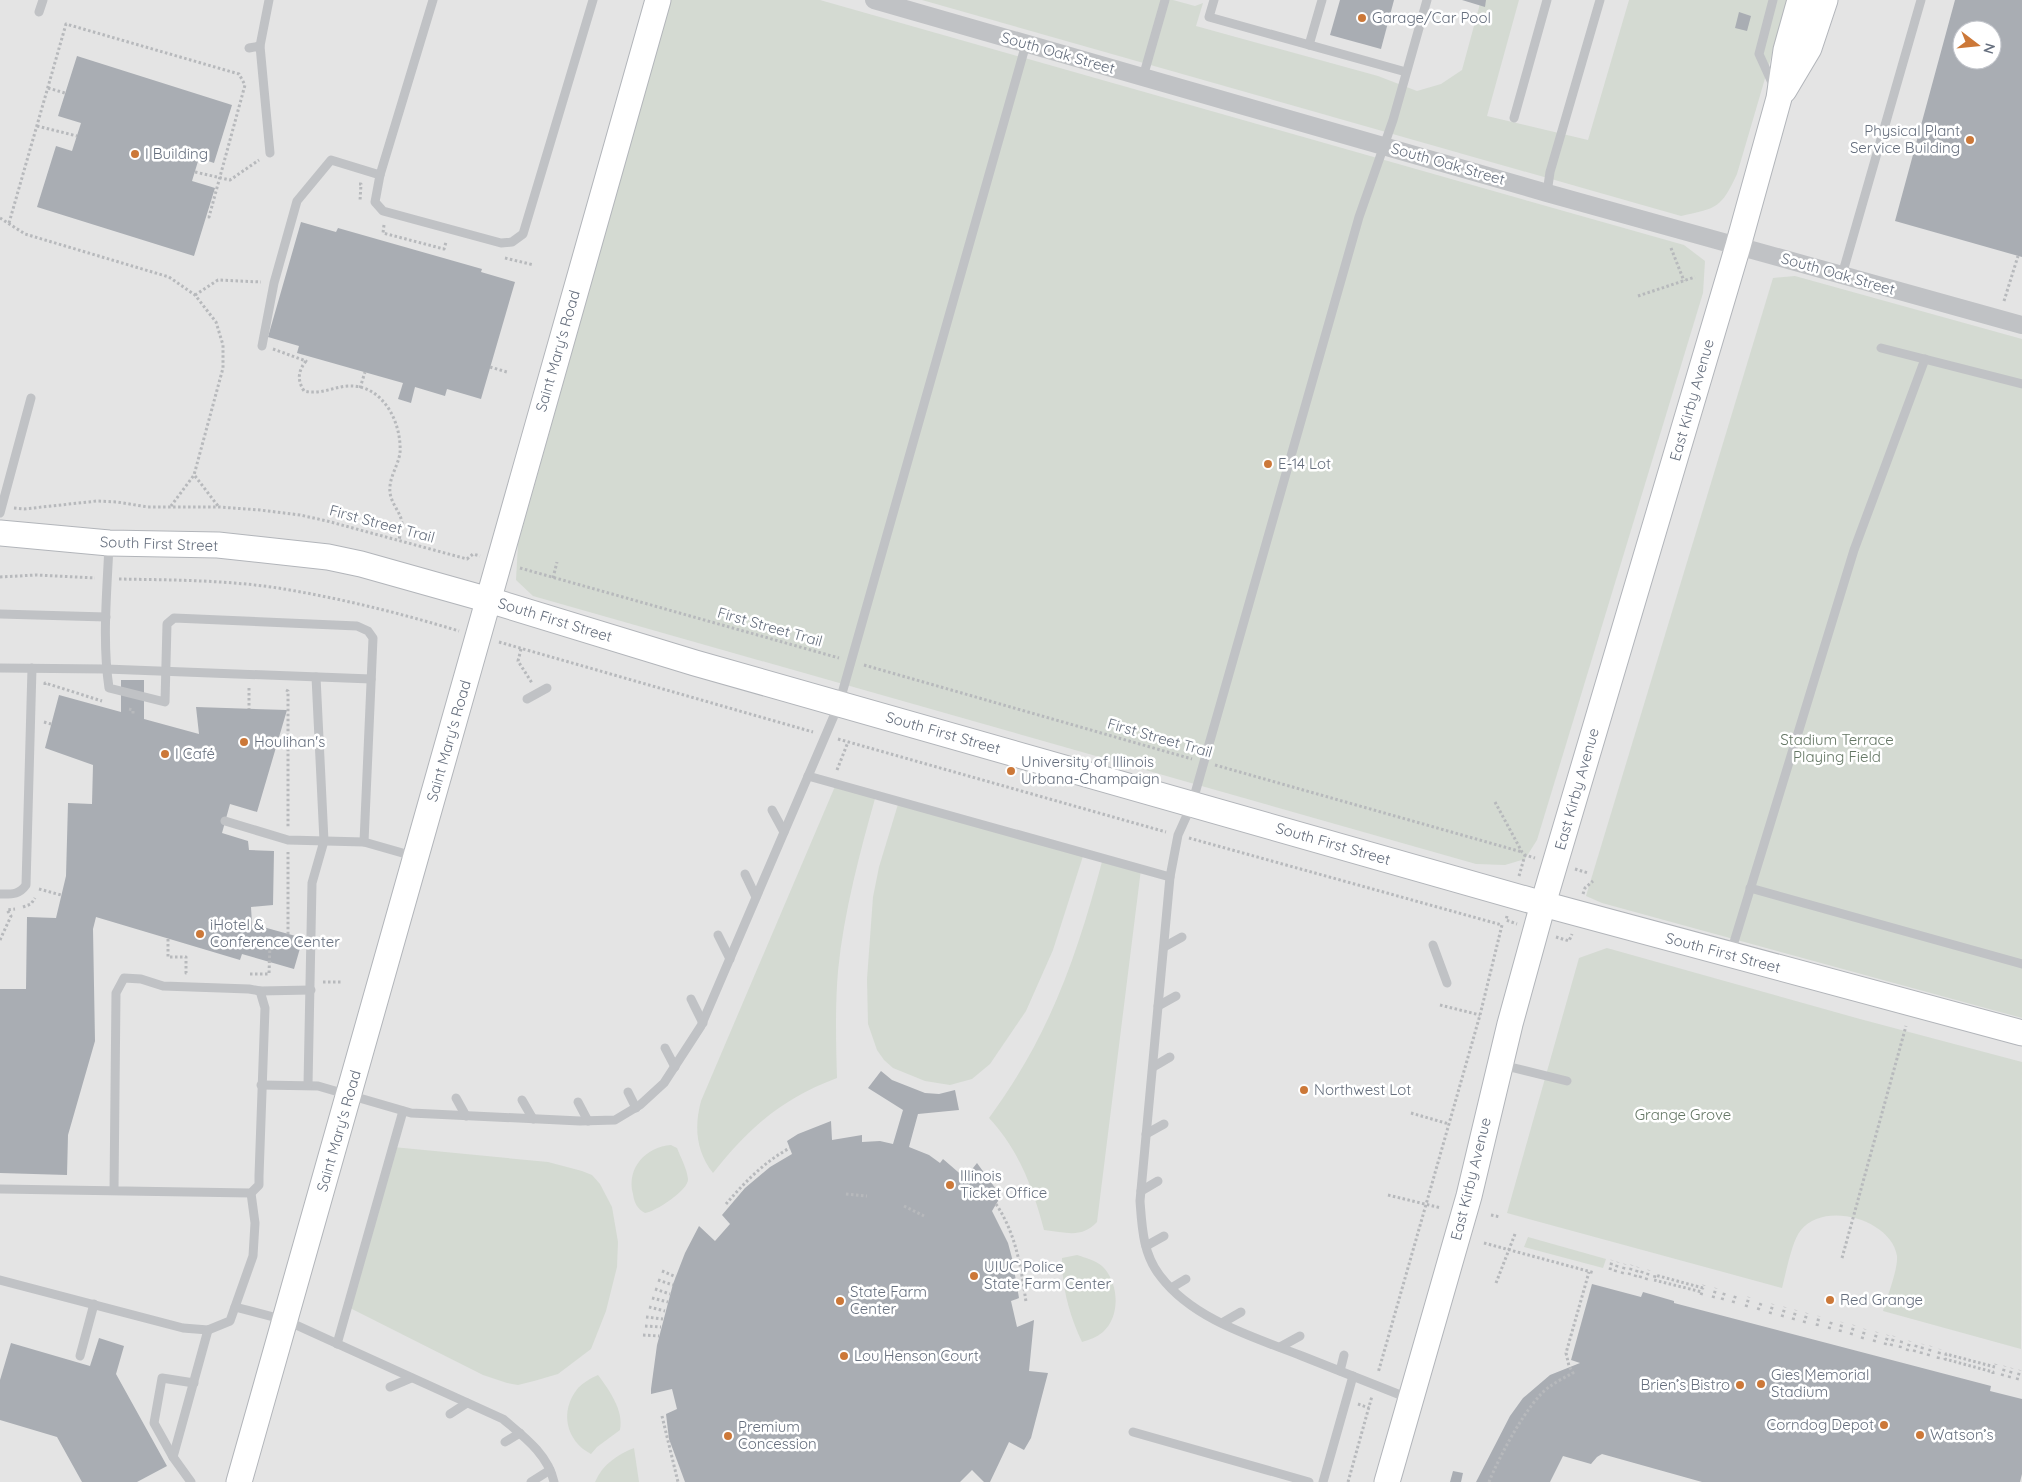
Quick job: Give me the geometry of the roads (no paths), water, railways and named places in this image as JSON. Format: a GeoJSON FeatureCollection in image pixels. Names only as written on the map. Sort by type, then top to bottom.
{"type":"FeatureCollection","features":[{"type":"Feature","properties":{"kind":"main road","name":"Saint Mary's Road"},"geometry":{"type":"LineString","coordinates":[[239,1482],[658,0]]}},
{"type":"Feature","properties":{"kind":"main road","name":"East Kirby Avenue"},"geometry":{"type":"LineString","coordinates":[[1387,1482],[1469,1196],[1500,1065],[1543,904],[1738,246],[1779,98],[1786,50],[1800,0]]}},
{"type":"Feature","properties":{"kind":"main road","name":"East Kirby Avenue"},"geometry":{"type":"LineString","coordinates":[[1779,98],[1809,48],[1825,0]]}},
{"type":"Feature","properties":{"kind":"main road","name":"South First Street"},"geometry":{"type":"LineString","coordinates":[[0,534],[109,542],[218,545],[328,557],[489,600],[695,663],[1543,904],[2022,1033]]}},
{"type":"Feature","properties":{"kind":"street","name":"South Oak Street"},"geometry":{"type":"LineString","coordinates":[[874,0],[1547,193],[2022,325]]}},
{"type":"Feature","properties":{"kind":"lane"},"geometry":{"type":"LineString","coordinates":[[39,12],[43,0]]}},
{"type":"Feature","properties":{"kind":"lane"},"geometry":{"type":"LineString","coordinates":[[269,0],[260,46],[270,153]]}},
{"type":"Feature","properties":{"kind":"lane"},"geometry":{"type":"LineString","coordinates":[[433,0],[380,175],[375,202],[384,211],[502,243],[512,242],[523,234],[593,0]]}},
{"type":"Feature","properties":{"kind":"lane"},"geometry":{"type":"LineString","coordinates":[[1142,77],[1165,0]]}},
{"type":"Feature","properties":{"kind":"lane"},"geometry":{"type":"LineString","coordinates":[[1214,0],[1209,17],[1406,72]]}},
{"type":"Feature","properties":{"kind":"lane"},"geometry":{"type":"LineString","coordinates":[[1309,45],[1322,0]]}},
{"type":"Feature","properties":{"kind":"lane"},"geometry":{"type":"LineString","coordinates":[[1411,1398],[1222,1323],[1181,1298],[1161,1277],[1148,1256],[1142,1232],[1141,1191],[1170,877],[1178,835],[1192,804],[1359,217],[1384,146],[1426,0]]}},
{"type":"Feature","properties":{"kind":"lane"},"geometry":{"type":"LineString","coordinates":[[1514,118],[1546,0]]}},
{"type":"Feature","properties":{"kind":"lane"},"geometry":{"type":"LineString","coordinates":[[1547,193],[1550,172],[1600,0]]}},
{"type":"Feature","properties":{"kind":"lane"},"geometry":{"type":"LineString","coordinates":[[1773,0],[1759,54],[1779,98]]}},
{"type":"Feature","properties":{"kind":"lane"},"geometry":{"type":"LineString","coordinates":[[1842,275],[1921,0]]}},
{"type":"Feature","properties":{"kind":"lane"},"geometry":{"type":"LineString","coordinates":[[261,1085],[318,1086],[411,1113],[588,1121],[615,1120],[636,1108],[664,1083],[703,1022],[839,704],[1026,44]]}},
{"type":"Feature","properties":{"kind":"lane"},"geometry":{"type":"LineString","coordinates":[[249,48],[260,46]]}},
{"type":"Feature","properties":{"kind":"lane"},"geometry":{"type":"LineString","coordinates":[[262,346],[274,283],[297,201],[331,160],[380,175]]}},
{"type":"Feature","properties":{"kind":"lane"},"geometry":{"type":"LineString","coordinates":[[1881,348],[2022,384]]}},
{"type":"Feature","properties":{"kind":"lane"},"geometry":{"type":"LineString","coordinates":[[1730,954],[1854,550],[1925,359]]}},
{"type":"Feature","properties":{"kind":"lane"},"geometry":{"type":"LineString","coordinates":[[1,509],[31,398]]}},
{"type":"Feature","properties":{"kind":"lane"},"geometry":{"type":"LineString","coordinates":[[109,542],[106,618],[108,688],[165,702],[167,624],[174,618],[357,626],[368,631],[373,638],[364,842]]}},
{"type":"Feature","properties":{"kind":"lane"},"geometry":{"type":"LineString","coordinates":[[0,614],[106,618]]}},
{"type":"Feature","properties":{"kind":"lane"},"geometry":{"type":"LineString","coordinates":[[0,668],[106,669],[166,673],[371,679]]}},
{"type":"Feature","properties":{"kind":"lane"},"geometry":{"type":"LineString","coordinates":[[0,894],[21,892],[26,885],[32,668]]}},
{"type":"Feature","properties":{"kind":"lane"},"geometry":{"type":"LineString","coordinates":[[308,1085],[312,883],[324,840],[316,677]]}},
{"type":"Feature","properties":{"kind":"lane"},"geometry":{"type":"LineString","coordinates":[[527,699],[547,688]]}},
{"type":"Feature","properties":{"kind":"lane"},"geometry":{"type":"LineString","coordinates":[[808,776],[1170,877]]}},
{"type":"Feature","properties":{"kind":"lane"},"geometry":{"type":"LineString","coordinates":[[772,810],[784,832]]}},
{"type":"Feature","properties":{"kind":"lane"},"geometry":{"type":"LineString","coordinates":[[226,821],[288,840],[364,842],[416,857]]}},
{"type":"Feature","properties":{"kind":"lane"},"geometry":{"type":"LineString","coordinates":[[744,874],[756,897]]}},
{"type":"Feature","properties":{"kind":"lane"},"geometry":{"type":"LineString","coordinates":[[1750,888],[2022,964]]}},
{"type":"Feature","properties":{"kind":"lane"},"geometry":{"type":"LineString","coordinates":[[718,935],[730,959]]}},
{"type":"Feature","properties":{"kind":"lane"},"geometry":{"type":"LineString","coordinates":[[1164,947],[1182,937]]}},
{"type":"Feature","properties":{"kind":"lane"},"geometry":{"type":"LineString","coordinates":[[1433,945],[1447,983]]}},
{"type":"Feature","properties":{"kind":"lane"},"geometry":{"type":"LineString","coordinates":[[114,1191],[116,993],[124,978],[141,979],[163,986],[249,989],[260,992],[311,990]]}},
{"type":"Feature","properties":{"kind":"lane"},"geometry":{"type":"LineString","coordinates":[[0,1189],[251,1193],[259,1185],[265,1008],[260,992]]}},
{"type":"Feature","properties":{"kind":"lane"},"geometry":{"type":"LineString","coordinates":[[1158,1006],[1176,996]]}},
{"type":"Feature","properties":{"kind":"lane"},"geometry":{"type":"LineString","coordinates":[[691,999],[703,1022]]}},
{"type":"Feature","properties":{"kind":"lane"},"geometry":{"type":"LineString","coordinates":[[665,1048],[675,1067]]}},
{"type":"Feature","properties":{"kind":"lane"},"geometry":{"type":"LineString","coordinates":[[1152,1067],[1170,1057]]}},
{"type":"Feature","properties":{"kind":"lane"},"geometry":{"type":"LineString","coordinates":[[1500,1065],[1567,1081]]}},
{"type":"Feature","properties":{"kind":"lane"},"geometry":{"type":"LineString","coordinates":[[628,1092],[636,1108]]}},
{"type":"Feature","properties":{"kind":"lane"},"geometry":{"type":"LineString","coordinates":[[456,1098],[466,1116]]}},
{"type":"Feature","properties":{"kind":"lane"},"geometry":{"type":"LineString","coordinates":[[522,1100],[533,1119]]}},
{"type":"Feature","properties":{"kind":"lane"},"geometry":{"type":"LineString","coordinates":[[578,1102],[588,1121]]}},
{"type":"Feature","properties":{"kind":"lane"},"geometry":{"type":"LineString","coordinates":[[337,1344],[403,1111]]}},
{"type":"Feature","properties":{"kind":"lane"},"geometry":{"type":"LineString","coordinates":[[1146,1134],[1164,1124]]}},
{"type":"Feature","properties":{"kind":"lane"},"geometry":{"type":"LineString","coordinates":[[1141,1191],[1158,1181]]}},
{"type":"Feature","properties":{"kind":"lane"},"geometry":{"type":"LineString","coordinates":[[0,1280],[183,1328],[208,1330],[230,1321],[253,1256],[255,1223],[251,1193]]}},
{"type":"Feature","properties":{"kind":"lane"},"geometry":{"type":"LineString","coordinates":[[1146,1246],[1164,1236]]}},
{"type":"Feature","properties":{"kind":"lane"},"geometry":{"type":"LineString","coordinates":[[1171,1288],[1186,1278]]}},
{"type":"Feature","properties":{"kind":"lane"},"geometry":{"type":"LineString","coordinates":[[80,1356],[94,1304]]}},
{"type":"Feature","properties":{"kind":"lane"},"geometry":{"type":"LineString","coordinates":[[235,1307],[285,1320],[503,1419],[520,1433],[540,1454],[550,1470],[554,1482]]}},
{"type":"Feature","properties":{"kind":"lane"},"geometry":{"type":"LineString","coordinates":[[1222,1323],[1241,1312]]}},
{"type":"Feature","properties":{"kind":"lane"},"geometry":{"type":"LineString","coordinates":[[174,1457],[208,1330]]}},
{"type":"Feature","properties":{"kind":"lane"},"geometry":{"type":"LineString","coordinates":[[1280,1347],[1300,1336]]}},
{"type":"Feature","properties":{"kind":"lane"},"geometry":{"type":"LineString","coordinates":[[1340,1371],[1344,1355]]}},
{"type":"Feature","properties":{"kind":"lane"},"geometry":{"type":"LineString","coordinates":[[1323,1482],[1353,1376]]}},
{"type":"Feature","properties":{"kind":"lane"},"geometry":{"type":"LineString","coordinates":[[191,1482],[154,1423],[162,1378],[194,1384]]}},
{"type":"Feature","properties":{"kind":"lane"},"geometry":{"type":"LineString","coordinates":[[390,1387],[411,1378]]}},
{"type":"Feature","properties":{"kind":"lane"},"geometry":{"type":"LineString","coordinates":[[450,1414],[467,1403]]}},
{"type":"Feature","properties":{"kind":"lane"},"geometry":{"type":"LineString","coordinates":[[1133,1432],[1309,1482]]}},
{"type":"Feature","properties":{"kind":"lane"},"geometry":{"type":"LineString","coordinates":[[504,1442],[520,1433]]}},
{"type":"Feature","properties":{"kind":"lane"},"geometry":{"type":"LineString","coordinates":[[531,1482],[550,1470]]}},
{"type":"Feature","properties":{"kind":"place","name":"Garage/Car Pool"},"geometry":{"type":"Point","coordinates":[1362,18]}},
{"type":"Feature","properties":{"kind":"place","name":"Physical Plant Service Building"},"geometry":{"type":"Point","coordinates":[1970,140]}},
{"type":"Feature","properties":{"kind":"place","name":"I Building"},"geometry":{"type":"Point","coordinates":[135,154]}},
{"type":"Feature","properties":{"kind":"place","name":"E-14 Lot"},"geometry":{"type":"Point","coordinates":[1268,464]}},
{"type":"Feature","properties":{"kind":"place","name":"Houlihan's"},"geometry":{"type":"Point","coordinates":[244,742]}},
{"type":"Feature","properties":{"kind":"place","name":"I Café"},"geometry":{"type":"Point","coordinates":[165,754]}},
{"type":"Feature","properties":{"kind":"place","name":"University of Illinois Urbana-Champaign"},"geometry":{"type":"Point","coordinates":[1011,771]}},
{"type":"Feature","properties":{"kind":"place","name":"iHotel & Conference Center"},"geometry":{"type":"Point","coordinates":[200,934]}},
{"type":"Feature","properties":{"kind":"place","name":"Northwest Lot"},"geometry":{"type":"Point","coordinates":[1304,1090]}},
{"type":"Feature","properties":{"kind":"place","name":"Illinois Ticket Office"},"geometry":{"type":"Point","coordinates":[950,1185]}},
{"type":"Feature","properties":{"kind":"place","name":"UIUC Police State Farm Center"},"geometry":{"type":"Point","coordinates":[974,1276]}},
{"type":"Feature","properties":{"kind":"place","name":"Red Grange"},"geometry":{"type":"Point","coordinates":[1830,1300]}},
{"type":"Feature","properties":{"kind":"place","name":"State Farm Center"},"geometry":{"type":"Point","coordinates":[840,1301]}},
{"type":"Feature","properties":{"kind":"place","name":"Lou Henson Court"},"geometry":{"type":"Point","coordinates":[844,1356]}},
{"type":"Feature","properties":{"kind":"place","name":"Gies Memorial Stadium"},"geometry":{"type":"Point","coordinates":[1761,1384]}},
{"type":"Feature","properties":{"kind":"place","name":"Brien’s Bistro"},"geometry":{"type":"Point","coordinates":[1740,1385]}},
{"type":"Feature","properties":{"kind":"place","name":"Corndog Depot"},"geometry":{"type":"Point","coordinates":[1884,1425]}},
{"type":"Feature","properties":{"kind":"place","name":"Watson’s"},"geometry":{"type":"Point","coordinates":[1920,1435]}},
{"type":"Feature","properties":{"kind":"place","name":"Premium Concession"},"geometry":{"type":"Point","coordinates":[728,1436]}},
{"type":"Feature","properties":{"kind":"park label","name":"Stadium Terrace Playing Field"},"geometry":{"type":"Point","coordinates":[1837,748]}},
{"type":"Feature","properties":{"kind":"park label","name":"Grange Grove"},"geometry":{"type":"Point","coordinates":[1683,1115]}}]}
